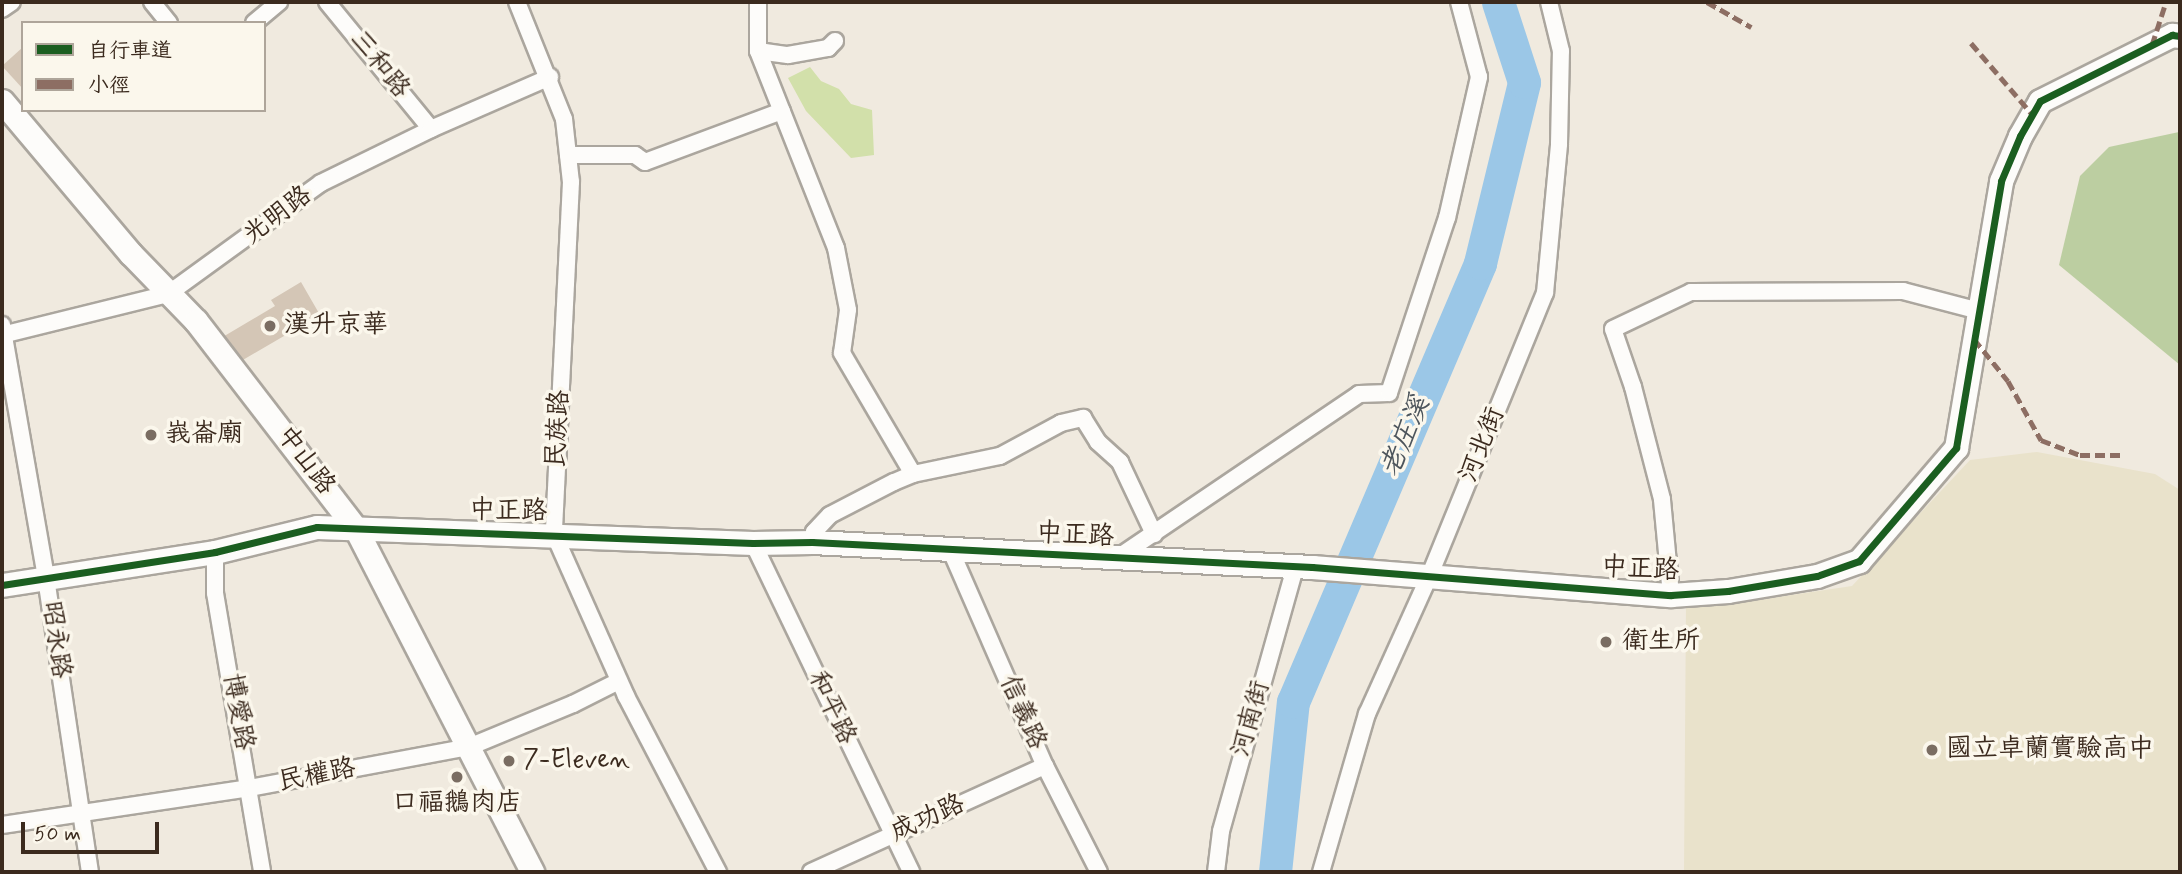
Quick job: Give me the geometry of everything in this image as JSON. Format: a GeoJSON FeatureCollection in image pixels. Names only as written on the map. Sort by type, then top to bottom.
{"type":"FeatureCollection","features":[{"type":"Feature","properties":{"kind":"street"},"geometry":{"type":"LineString","coordinates":[[2,9],[12,2]]}},
{"type":"Feature","properties":{"kind":"street"},"geometry":{"type":"LineString","coordinates":[[152,2],[167,21]]}},
{"type":"Feature","properties":{"kind":"street"},"geometry":{"type":"LineString","coordinates":[[256,21],[279,2]]}},
{"type":"Feature","properties":{"kind":"street","name":"三和路"},"geometry":{"type":"LineString","coordinates":[[327,2],[431,129]]}},
{"type":"Feature","properties":{"kind":"street","name":"民族路"},"geometry":{"type":"LineString","coordinates":[[517,2],[565,119],[571,182],[554,534],[619,681],[718,872]]}},
{"type":"Feature","properties":{"kind":"street"},"geometry":{"type":"LineString","coordinates":[[758,2],[758,51],[838,257],[848,310],[842,353],[913,474]]}},
{"type":"Feature","properties":{"kind":"street"},"geometry":{"type":"LineString","coordinates":[[1116,559],[1359,394],[1389,393],[1447,218],[1479,76],[1459,2]]}},
{"type":"Feature","properties":{"kind":"street","name":"河北街"},"geometry":{"type":"LineString","coordinates":[[1321,872],[1367,714],[1429,577],[1545,293],[1559,144],[1561,51],[1549,2]]}},
{"type":"Feature","properties":{"kind":"street","name":"中正路"},"geometry":{"type":"LineString","coordinates":[[2,585],[215,552],[317,527],[753,543],[812,542],[1304,567],[1671,594],[1732,591],[1817,576],[1859,561],[1955,448],[2001,181],[2020,136],[2040,101],[2172,35],[2180,36]]}},
{"type":"Feature","properties":{"kind":"street"},"geometry":{"type":"LineString","coordinates":[[758,51],[788,55],[828,48],[835,41]]}},
{"type":"Feature","properties":{"kind":"street","name":"光明路"},"geometry":{"type":"LineString","coordinates":[[2,331],[168,295],[321,183],[431,129],[550,77]]}},
{"type":"Feature","properties":{"kind":"street","name":"中山路"},"geometry":{"type":"LineString","coordinates":[[2,101],[168,295],[196,321],[356,529],[532,872]]}},
{"type":"Feature","properties":{"kind":"street"},"geometry":{"type":"LineString","coordinates":[[568,155],[635,155],[645,162],[782,111]]}},
{"type":"Feature","properties":{"kind":"street"},"geometry":{"type":"LineString","coordinates":[[1671,594],[1662,499],[1633,387],[1613,329],[1691,292],[1903,290],[1979,311]]}},
{"type":"Feature","properties":{"kind":"street","name":"昭永路"},"geometry":{"type":"LineString","coordinates":[[2,331],[46,578],[90,872]]}},
{"type":"Feature","properties":{"kind":"street"},"geometry":{"type":"LineString","coordinates":[[812,542],[814,532],[830,515],[913,474],[1000,456],[1061,423],[1083,418],[1098,442],[1121,462],[1154,534]]}},
{"type":"Feature","properties":{"kind":"street","name":"和平路"},"geometry":{"type":"LineString","coordinates":[[753,543],[911,872]]}},
{"type":"Feature","properties":{"kind":"street","name":"信義路"},"geometry":{"type":"LineString","coordinates":[[951,551],[1045,766],[1099,872]]}},
{"type":"Feature","properties":{"kind":"street","name":"博愛路"},"geometry":{"type":"LineString","coordinates":[[215,552],[215,593],[250,788],[262,872]]}},
{"type":"Feature","properties":{"kind":"street","name":"河南街"},"geometry":{"type":"LineString","coordinates":[[1216,872],[1221,831],[1304,567]]}},
{"type":"Feature","properties":{"kind":"street","name":"民權路"},"geometry":{"type":"LineString","coordinates":[[2,825],[250,788],[469,747],[573,704],[619,681]]}},
{"type":"Feature","properties":{"kind":"street","name":"成功路"},"geometry":{"type":"LineString","coordinates":[[811,872],[1045,766]]}},
{"type":"Feature","properties":{"kind":"shaded area","name":"國立卓蘭實驗高中"},"geometry":{"type":"Polygon","coordinates":[[[2037,452],[2155,474],[2180,490],[2180,872],[1684,872],[1686,603],[1752,601],[1852,586],[1970,460],[2037,452]]]}},
{"type":"Feature","properties":{"kind":"green space"},"geometry":{"type":"Polygon","coordinates":[[[810,67],[821,81],[839,89],[851,104],[872,110],[874,155],[851,158],[806,111],[788,78],[810,67]]]}},
{"type":"Feature","properties":{"kind":"green space"},"geometry":{"type":"Polygon","coordinates":[[[2179,132],[2180,365],[2059,265],[2080,176],[2109,147],[2179,132]]]}},
{"type":"Feature","properties":{"kind":"building"},"geometry":{"type":"Polygon","coordinates":[[[21,49],[21,87],[2,66],[21,49]]]}},
{"type":"Feature","properties":{"kind":"building","name":"漢升京華"},"geometry":{"type":"Polygon","coordinates":[[[301,282],[320,315],[236,364],[221,338],[275,306],[271,300],[301,282]]]}},
{"type":"Feature","properties":{"kind":"waterway","name":"老庄溪"},"geometry":{"type":"LineString","coordinates":[[1275,872],[1293,702],[1480,263],[1524,82],[1498,2]]}},
{"type":"Feature","properties":{"kind":"marked path"},"geometry":{"type":"LineString","coordinates":[[1707,2],[1751,27]]}},
{"type":"Feature","properties":{"kind":"marked path"},"geometry":{"type":"LineString","coordinates":[[2152,45],[2166,2]]}},
{"type":"Feature","properties":{"kind":"marked path"},"geometry":{"type":"LineString","coordinates":[[1971,43],[2032,114]]}},
{"type":"Feature","properties":{"kind":"marked path"},"geometry":{"type":"LineString","coordinates":[[1974,339],[2008,381],[2041,440],[2080,455],[2123,455]]}},
{"type":"Feature","properties":{"kind":"cycle path"},"geometry":{"type":"LineString","coordinates":[[2,585],[215,552],[317,527],[753,543],[812,542],[1312,567],[1671,595],[1728,591],[1817,576],[1859,561],[1956,448],[2001,181],[2020,136],[2040,101],[2172,35],[2180,36]]}},
{"type":"Feature","properties":{"kind":"place","name":"漢升京華"},"geometry":{"type":"Point","coordinates":[270,326]}},
{"type":"Feature","properties":{"kind":"place","name":"峩崙廟"},"geometry":{"type":"Point","coordinates":[151,435]}},
{"type":"Feature","properties":{"kind":"place","name":"衛生所"},"geometry":{"type":"Point","coordinates":[1606,642]}},
{"type":"Feature","properties":{"kind":"place","name":"國立卓蘭實驗高中"},"geometry":{"type":"Point","coordinates":[1932,750]}},
{"type":"Feature","properties":{"kind":"place","name":"7-Eleven"},"geometry":{"type":"Point","coordinates":[509,761]}},
{"type":"Feature","properties":{"kind":"place","name":"口福鵝肉店"},"geometry":{"type":"Point","coordinates":[457,777]}}]}
